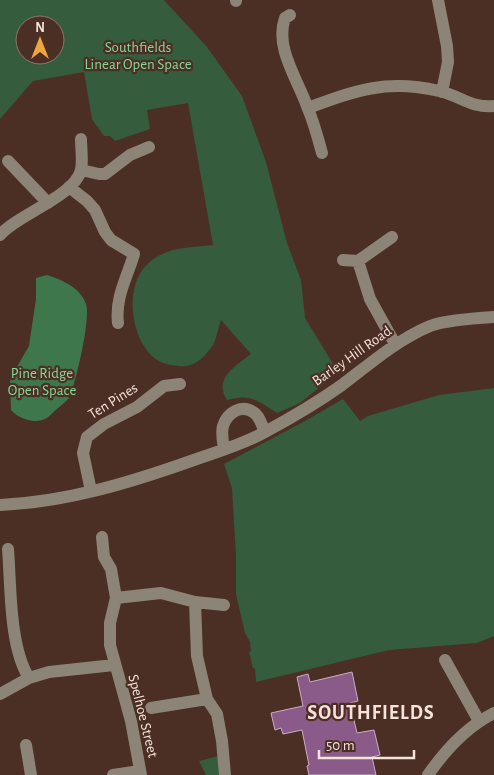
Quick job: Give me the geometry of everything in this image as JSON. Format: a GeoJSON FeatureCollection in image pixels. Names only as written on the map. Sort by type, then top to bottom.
{"type":"FeatureCollection","features":[{"type":"Feature","properties":{"kind":"street"},"geometry":{"type":"LineString","coordinates":[[438,0],[447,46],[448,62],[442,92]]}},
{"type":"Feature","properties":{"kind":"street"},"geometry":{"type":"LineString","coordinates":[[290,15],[284,18],[282,42],[308,108],[322,153]]}},
{"type":"Feature","properties":{"kind":"street"},"geometry":{"type":"LineString","coordinates":[[308,108],[357,90],[390,85],[418,87],[442,92],[473,106],[494,106]]}},
{"type":"Feature","properties":{"kind":"street"},"geometry":{"type":"LineString","coordinates":[[81,139],[76,179],[111,240],[134,254],[117,305],[118,323]]}},
{"type":"Feature","properties":{"kind":"street"},"geometry":{"type":"LineString","coordinates":[[0,235],[24,216],[48,203],[76,179],[105,174],[130,155],[149,147]]}},
{"type":"Feature","properties":{"kind":"street"},"geometry":{"type":"LineString","coordinates":[[8,161],[48,203]]}},
{"type":"Feature","properties":{"kind":"street"},"geometry":{"type":"LineString","coordinates":[[343,260],[358,261],[392,237]]}},
{"type":"Feature","properties":{"kind":"street"},"geometry":{"type":"LineString","coordinates":[[358,261],[370,299],[395,344]]}},
{"type":"Feature","properties":{"kind":"street","name":"Barley Hill Road"},"geometry":{"type":"LineString","coordinates":[[0,505],[30,504],[61,499],[135,480],[224,449],[265,432],[341,386],[395,344],[432,325],[476,318],[494,318]]}},
{"type":"Feature","properties":{"kind":"street","name":"Ten Pines"},"geometry":{"type":"LineString","coordinates":[[91,491],[83,453],[87,437],[104,424],[137,407],[164,386],[180,384]]}},
{"type":"Feature","properties":{"kind":"street"},"geometry":{"type":"LineString","coordinates":[[224,449],[222,428],[231,412],[238,410],[252,411],[258,416],[265,432]]}},
{"type":"Feature","properties":{"kind":"street"},"geometry":{"type":"LineString","coordinates":[[102,537],[104,557],[111,569],[116,598],[110,623],[110,645],[114,666]]}},
{"type":"Feature","properties":{"kind":"street"},"geometry":{"type":"LineString","coordinates":[[8,549],[15,635],[18,653],[29,678]]}},
{"type":"Feature","properties":{"kind":"street"},"geometry":{"type":"LineString","coordinates":[[116,598],[161,594],[194,602],[224,605]]}},
{"type":"Feature","properties":{"kind":"street"},"geometry":{"type":"LineString","coordinates":[[194,602],[197,656],[207,699],[217,714],[225,775]]}},
{"type":"Feature","properties":{"kind":"street"},"geometry":{"type":"LineString","coordinates":[[445,660],[479,721]]}},
{"type":"Feature","properties":{"kind":"street","name":"Spelhoe Street"},"geometry":{"type":"LineString","coordinates":[[0,694],[29,678],[48,672],[114,666],[131,720],[137,746],[140,773]]}},
{"type":"Feature","properties":{"kind":"street"},"geometry":{"type":"LineString","coordinates":[[151,708],[207,699]]}},
{"type":"Feature","properties":{"kind":"street"},"geometry":{"type":"LineString","coordinates":[[428,775],[454,742],[479,721],[494,713]]}},
{"type":"Feature","properties":{"kind":"street"},"geometry":{"type":"LineString","coordinates":[[26,745],[32,775]]}},
{"type":"Feature","properties":{"kind":"street"},"geometry":{"type":"LineString","coordinates":[[113,775],[140,773]]}},
{"type":"Feature","properties":{"kind":"green space","name":"Southfields Linear Open Space"},"geometry":{"type":"Polygon","coordinates":[[[0,0],[164,0],[207,47],[242,96],[266,162],[287,243],[301,280],[305,318],[338,372],[300,403],[277,413],[254,399],[242,397],[227,400],[223,392],[224,379],[233,368],[251,354],[221,320],[213,345],[203,357],[194,363],[175,366],[160,362],[154,358],[138,334],[134,321],[133,294],[142,270],[158,256],[173,250],[213,245],[188,103],[147,110],[150,129],[115,141],[110,136],[104,136],[92,119],[84,72],[33,81],[0,119],[0,0]]]}},
{"type":"Feature","properties":{"kind":"green space","name":"Pine Ridge Open Space"},"geometry":{"type":"Polygon","coordinates":[[[47,275],[75,289],[83,298],[87,311],[85,336],[69,398],[46,418],[34,421],[21,417],[11,410],[10,379],[29,346],[36,299],[36,278],[47,275]]]}},
{"type":"Feature","properties":{"kind":"green space"},"geometry":{"type":"Polygon","coordinates":[[[494,388],[494,636],[477,643],[389,650],[256,682],[255,669],[253,668],[249,652],[251,651],[250,642],[245,633],[236,594],[232,488],[224,464],[343,399],[360,421],[368,416],[439,395],[494,388]]]}},
{"type":"Feature","properties":{"kind":"green space"},"geometry":{"type":"Polygon","coordinates":[[[219,756],[222,775],[206,775],[199,761],[219,756]]]}},
{"type":"Feature","properties":{"kind":"building"},"geometry":{"type":"Polygon","coordinates":[[[352,672],[358,701],[350,703],[357,733],[374,730],[380,755],[372,757],[376,775],[309,775],[307,766],[309,765],[302,730],[283,734],[281,728],[275,730],[271,713],[303,706],[297,677],[308,674],[310,682],[352,672]]]}},
{"type":"Feature","properties":{"kind":"district","name":"SOUTHFIELDS"},"geometry":{"type":"Point","coordinates":[371,713]}}]}
